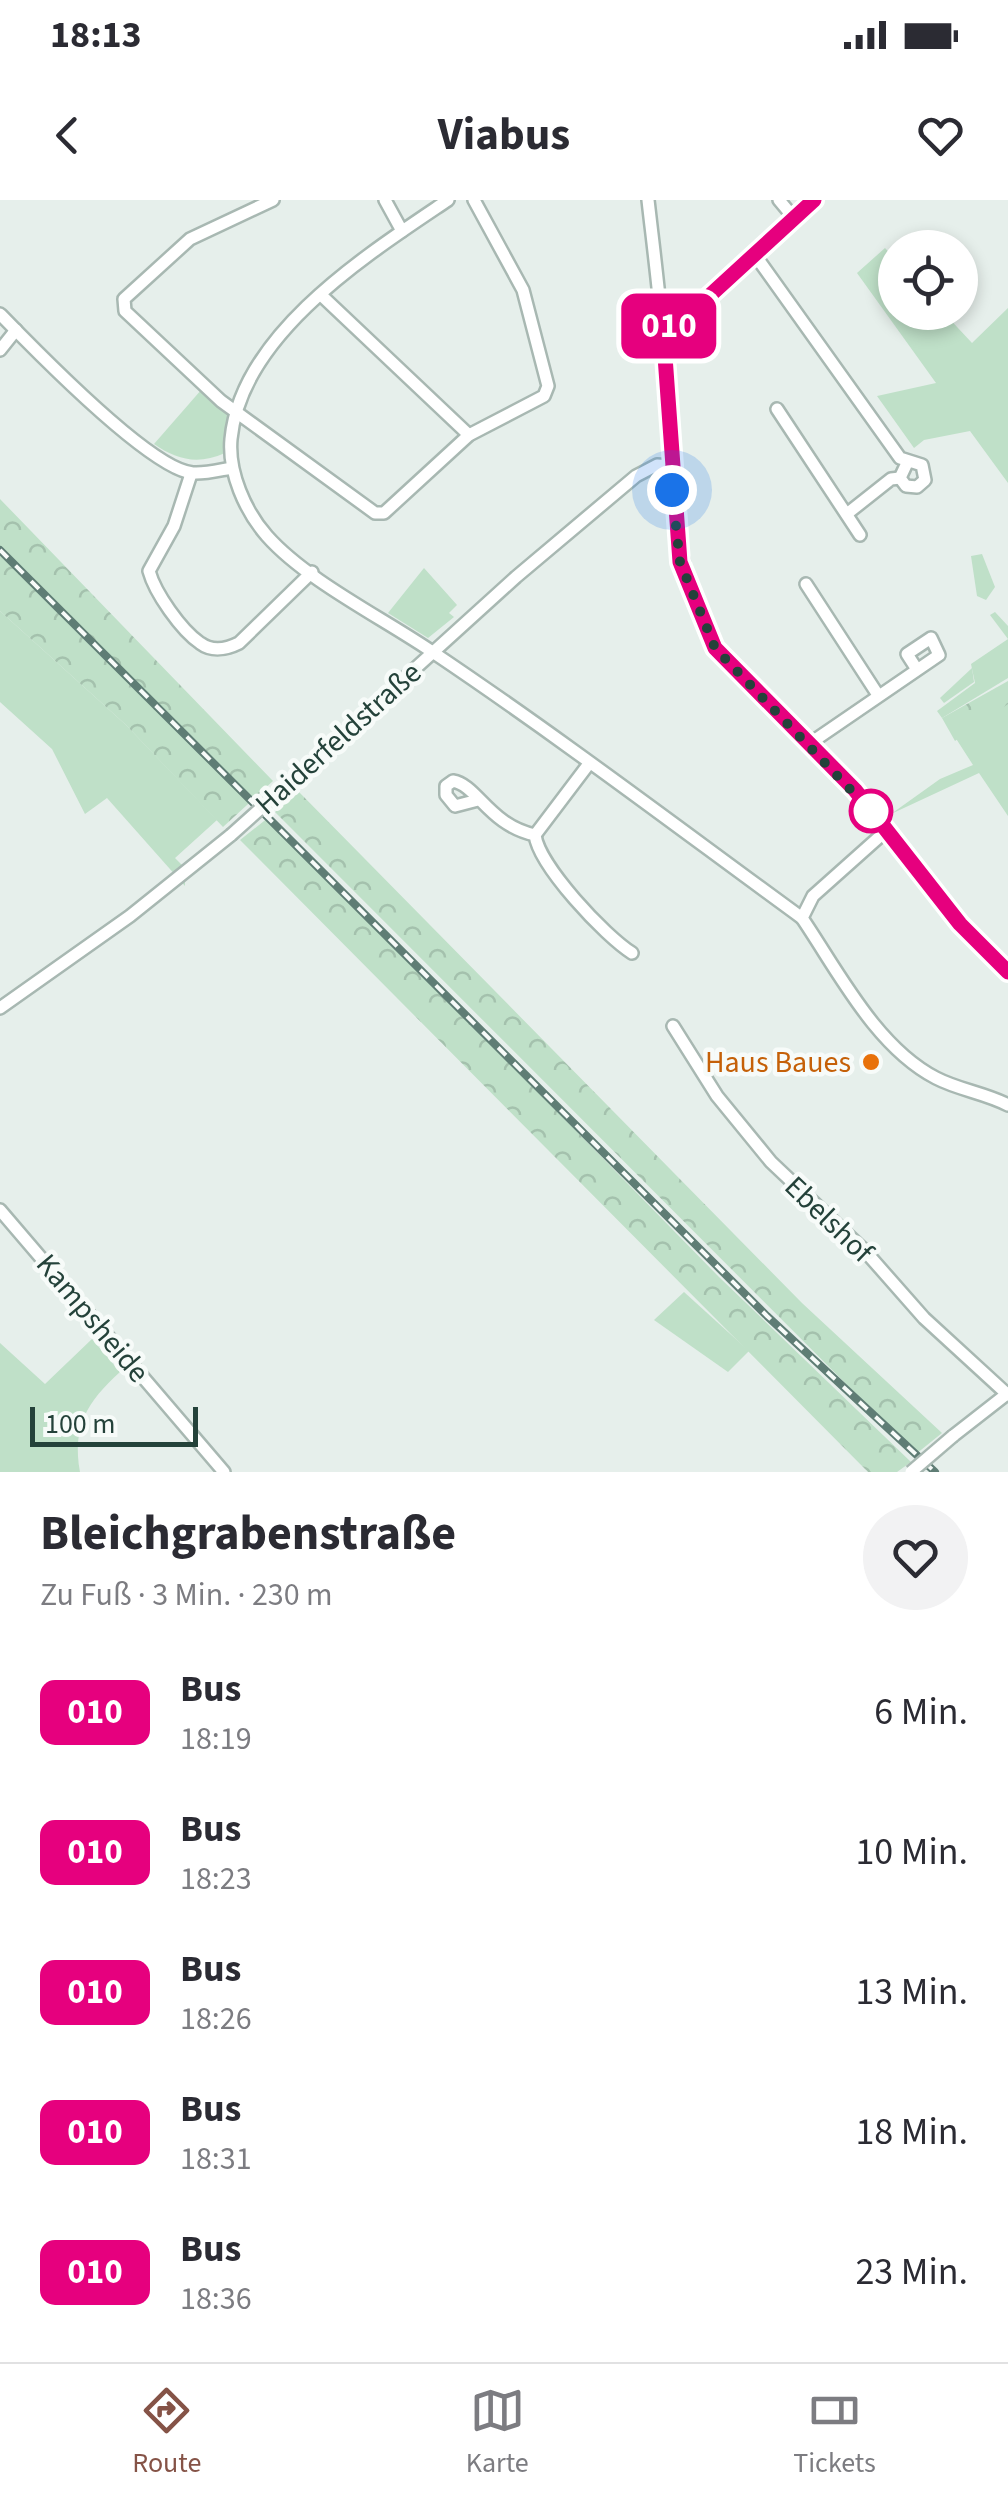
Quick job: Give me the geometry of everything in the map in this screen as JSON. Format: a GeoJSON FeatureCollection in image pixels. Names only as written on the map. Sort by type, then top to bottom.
{"type":"FeatureCollection","features":[{"type":"Feature","properties":{"kind":"street"},"geometry":{"type":"LineString","coordinates":[[273,200],[190,239],[124,299],[125,311],[236,413],[376,513],[384,513],[434,462],[469,435],[544,396],[548,386],[523,290],[474,200]]}},
{"type":"Feature","properties":{"kind":"street"},"geometry":{"type":"LineString","coordinates":[[386,200],[402,231]]}},
{"type":"Feature","properties":{"kind":"street"},"geometry":{"type":"LineString","coordinates":[[448,200],[321,295],[282,334],[246,380],[236,413],[232,468],[243,498],[267,536],[312,572],[433,652],[802,918],[870,1015],[910,1061],[935,1077],[1008,1106]]}},
{"type":"Feature","properties":{"kind":"street"},"geometry":{"type":"LineString","coordinates":[[648,200],[663,329],[680,562],[708,636],[715,648],[810,744],[886,830],[969,934],[1008,972]]}},
{"type":"Feature","properties":{"kind":"street"},"geometry":{"type":"LineString","coordinates":[[779,200],[794,218]]}},
{"type":"Feature","properties":{"kind":"street"},"geometry":{"type":"LineString","coordinates":[[663,329],[682,321],[814,200]]}},
{"type":"Feature","properties":{"kind":"street"},"geometry":{"type":"LineString","coordinates":[[755,255],[908,463],[922,466],[925,480],[912,488],[900,478]]}},
{"type":"Feature","properties":{"kind":"street"},"geometry":{"type":"LineString","coordinates":[[321,295],[469,435]]}},
{"type":"Feature","properties":{"kind":"street"},"geometry":{"type":"LineString","coordinates":[[0,314],[106,418],[175,468],[192,474],[232,468]]}},
{"type":"Feature","properties":{"kind":"street"},"geometry":{"type":"LineString","coordinates":[[0,350],[16,330]]}},
{"type":"Feature","properties":{"kind":"street"},"geometry":{"type":"LineString","coordinates":[[777,409],[860,535]]}},
{"type":"Feature","properties":{"kind":"street"},"geometry":{"type":"LineString","coordinates":[[848,512],[891,480],[900,478],[908,463]]}},
{"type":"Feature","properties":{"kind":"street","name":"Haiderfeldstraße"},"geometry":{"type":"LineString","coordinates":[[0,1008],[158,895],[231,835],[636,476],[657,466],[671,466]]}},
{"type":"Feature","properties":{"kind":"street"},"geometry":{"type":"LineString","coordinates":[[192,474],[174,526],[149,571],[153,584],[199,643],[226,648],[239,643],[312,572]]}},
{"type":"Feature","properties":{"kind":"street"},"geometry":{"type":"LineString","coordinates":[[806,584],[878,694]]}},
{"type":"Feature","properties":{"kind":"street"},"geometry":{"type":"LineString","coordinates":[[810,744],[916,668]]}},
{"type":"Feature","properties":{"kind":"street"},"geometry":{"type":"LineString","coordinates":[[588,764],[535,835],[537,848],[614,942],[632,953]]}},
{"type":"Feature","properties":{"kind":"street"},"geometry":{"type":"LineString","coordinates":[[478,800],[512,830],[535,835]]}},
{"type":"Feature","properties":{"kind":"street"},"geometry":{"type":"LineString","coordinates":[[802,918],[813,896],[886,830]]}},
{"type":"Feature","properties":{"kind":"street","name":"Ebelshof"},"geometry":{"type":"LineString","coordinates":[[673,1026],[717,1096],[771,1162],[865,1251],[924,1318],[1008,1394]]}},
{"type":"Feature","properties":{"kind":"street","name":"Kampsheide"},"geometry":{"type":"LineString","coordinates":[[0,1210],[224,1472]]}},
{"type":"Feature","properties":{"kind":"street"},"geometry":{"type":"LineString","coordinates":[[911,1472],[1008,1394]]}},
{"type":"Feature","properties":{"kind":"green space"},"geometry":{"type":"Polygon","coordinates":[[[878,254],[878,302],[857,273],[878,254]]]}},
{"type":"Feature","properties":{"kind":"green space"},"geometry":{"type":"Polygon","coordinates":[[[1008,308],[1008,483],[970,431],[924,440],[914,448],[877,396],[936,383],[898,330],[960,330],[972,343],[1008,308]]]}},
{"type":"Feature","properties":{"kind":"green space"},"geometry":{"type":"Polygon","coordinates":[[[202,389],[228,413],[225,453],[188,459],[154,444],[202,389]]]}},
{"type":"Feature","properties":{"kind":"green space"},"geometry":{"type":"Polygon","coordinates":[[[0,499],[273,781],[223,827],[126,725],[0,611],[0,499]]]}},
{"type":"Feature","properties":{"kind":"green space"},"geometry":{"type":"Polygon","coordinates":[[[982,554],[995,587],[986,600],[977,596],[971,556],[982,554]]]}},
{"type":"Feature","properties":{"kind":"green space"},"geometry":{"type":"Polygon","coordinates":[[[424,568],[457,605],[449,613],[454,617],[428,638],[388,613],[424,568]]]}},
{"type":"Feature","properties":{"kind":"green space"},"geometry":{"type":"Polygon","coordinates":[[[0,611],[126,725],[217,820],[175,858],[185,868],[185,886],[107,798],[85,814],[52,749],[0,702],[0,611]]]}},
{"type":"Feature","properties":{"kind":"green space"},"geometry":{"type":"Polygon","coordinates":[[[995,612],[1008,626],[1008,639],[990,615],[995,612]]]}},
{"type":"Feature","properties":{"kind":"green space"},"geometry":{"type":"Polygon","coordinates":[[[1008,639],[1008,678],[942,718],[937,711],[975,683],[971,664],[1008,639]]]}},
{"type":"Feature","properties":{"kind":"green space"},"geometry":{"type":"Polygon","coordinates":[[[972,668],[974,682],[944,703],[940,698],[972,668]]]}},
{"type":"Feature","properties":{"kind":"green space"},"geometry":{"type":"Polygon","coordinates":[[[1008,681],[1008,704],[955,741],[942,718],[1008,681]]]}},
{"type":"Feature","properties":{"kind":"green space"},"geometry":{"type":"Polygon","coordinates":[[[1008,688],[1008,816],[979,773],[891,814],[940,779],[973,765],[946,723],[1008,688]]]}},
{"type":"Feature","properties":{"kind":"green space"},"geometry":{"type":"Polygon","coordinates":[[[299,792],[802,1303],[942,1433],[916,1454],[275,812],[299,792]]]}},
{"type":"Feature","properties":{"kind":"green space"},"geometry":{"type":"Polygon","coordinates":[[[269,817],[719,1277],[911,1462],[897,1472],[868,1472],[240,840],[269,817]]]}},
{"type":"Feature","properties":{"kind":"green space"},"geometry":{"type":"Polygon","coordinates":[[[684,1292],[749,1351],[728,1372],[654,1320],[684,1292]]]}},
{"type":"Feature","properties":{"kind":"green space"},"geometry":{"type":"Polygon","coordinates":[[[92,1339],[120,1372],[91,1405],[80,1428],[80,1472],[0,1472],[0,1343],[45,1384],[92,1339]]]}},
{"type":"Feature","properties":{"kind":"railway"},"geometry":{"type":"LineString","coordinates":[[0,550],[767,1316],[935,1472]]}},
{"type":"Feature","properties":{"kind":"bus line","name":"010"},"geometry":{"type":"LineString","coordinates":[[814,200],[682,321],[663,329],[673,512],[680,562],[715,648],[855,790],[960,924],[1008,972]]}},
{"type":"Feature","properties":{"kind":"place","name":"Haus Baues"},"geometry":{"type":"Point","coordinates":[871,1062]}},
{"type":"Feature","properties":{"kind":"route"},"geometry":{"type":"LineString","coordinates":[[672,490],[680,562],[715,648],[871,811]]}}]}
